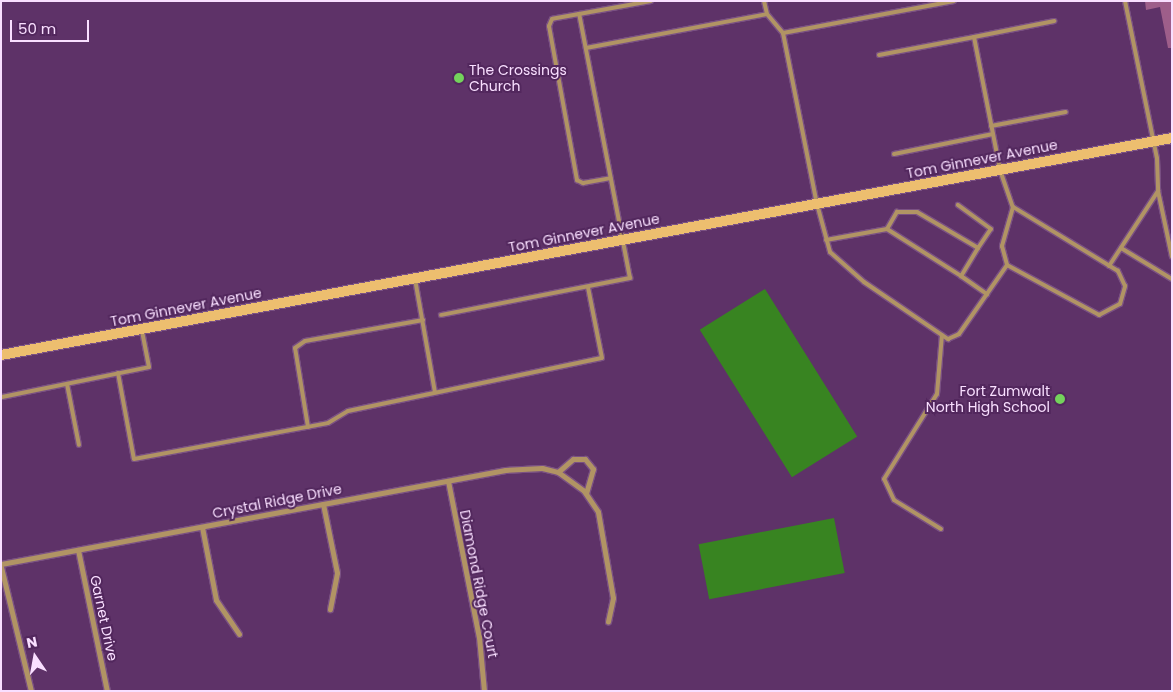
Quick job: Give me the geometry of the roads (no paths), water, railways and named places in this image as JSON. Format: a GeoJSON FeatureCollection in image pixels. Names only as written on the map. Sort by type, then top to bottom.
{"type":"FeatureCollection","features":[{"type":"Feature","properties":{"kind":"main road","name":"Tom Ginnever Avenue"},"geometry":{"type":"LineString","coordinates":[[1,356],[1172,138]]}},
{"type":"Feature","properties":{"kind":"street"},"geometry":{"type":"LineString","coordinates":[[558,472],[572,459],[585,459],[593,469],[586,493]]}},
{"type":"Feature","properties":{"kind":"street","name":"Crystal Ridge Drive"},"geometry":{"type":"LineString","coordinates":[[1,565],[505,470],[542,468],[558,472],[586,493],[598,512],[608,560],[613,598],[608,621]]}},
{"type":"Feature","properties":{"kind":"street","name":"Diamond Ridge Court"},"geometry":{"type":"LineString","coordinates":[[448,481],[479,638],[484,691]]}},
{"type":"Feature","properties":{"kind":"street"},"geometry":{"type":"LineString","coordinates":[[323,504],[336,573],[330,609]]}},
{"type":"Feature","properties":{"kind":"street"},"geometry":{"type":"LineString","coordinates":[[202,527],[216,600],[239,634]]}},
{"type":"Feature","properties":{"kind":"street","name":"Garnet Drive"},"geometry":{"type":"LineString","coordinates":[[78,550],[107,691]]}},
{"type":"Feature","properties":{"kind":"street"},"geometry":{"type":"LineString","coordinates":[[1,565],[31,691]]}},
{"type":"Feature","properties":{"kind":"lane"},"geometry":{"type":"LineString","coordinates":[[611,178],[583,183],[578,180],[549,26],[552,19],[651,1]]}},
{"type":"Feature","properties":{"kind":"lane"},"geometry":{"type":"LineString","coordinates":[[764,1],[766,14],[783,33],[816,204],[830,252],[864,282],[948,339],[959,334],[1008,265]]}},
{"type":"Feature","properties":{"kind":"lane"},"geometry":{"type":"LineString","coordinates":[[783,33],[954,1]]}},
{"type":"Feature","properties":{"kind":"lane"},"geometry":{"type":"LineString","coordinates":[[1125,1],[1154,142],[1158,191],[1166,216],[1172,257]]}},
{"type":"Feature","properties":{"kind":"lane"},"geometry":{"type":"LineString","coordinates":[[441,316],[630,278],[579,14]]}},
{"type":"Feature","properties":{"kind":"lane"},"geometry":{"type":"LineString","coordinates":[[586,48],[766,14]]}},
{"type":"Feature","properties":{"kind":"lane"},"geometry":{"type":"LineString","coordinates":[[880,55],[1054,21]]}},
{"type":"Feature","properties":{"kind":"lane"},"geometry":{"type":"LineString","coordinates":[[974,37],[1000,170],[1014,207],[1118,271],[1125,286],[1120,304],[1100,315],[1008,265],[1002,246],[1014,207]]}},
{"type":"Feature","properties":{"kind":"lane"},"geometry":{"type":"LineString","coordinates":[[991,126],[1066,112]]}},
{"type":"Feature","properties":{"kind":"lane"},"geometry":{"type":"LineString","coordinates":[[894,154],[993,134]]}},
{"type":"Feature","properties":{"kind":"lane"},"geometry":{"type":"LineString","coordinates":[[1109,266],[1158,191]]}},
{"type":"Feature","properties":{"kind":"lane"},"geometry":{"type":"LineString","coordinates":[[958,205],[991,229],[961,276]]}},
{"type":"Feature","properties":{"kind":"lane"},"geometry":{"type":"LineString","coordinates":[[887,229],[897,212],[917,212],[978,248]]}},
{"type":"Feature","properties":{"kind":"lane"},"geometry":{"type":"LineString","coordinates":[[1166,216],[1172,215]]}},
{"type":"Feature","properties":{"kind":"lane"},"geometry":{"type":"LineString","coordinates":[[826,240],[887,229],[987,294]]}},
{"type":"Feature","properties":{"kind":"lane"},"geometry":{"type":"LineString","coordinates":[[1121,248],[1172,279]]}},
{"type":"Feature","properties":{"kind":"lane"},"geometry":{"type":"LineString","coordinates":[[415,279],[435,392]]}},
{"type":"Feature","properties":{"kind":"lane"},"geometry":{"type":"LineString","coordinates":[[118,374],[134,459],[308,427],[328,423],[348,411],[602,358],[588,286]]}},
{"type":"Feature","properties":{"kind":"lane"},"geometry":{"type":"LineString","coordinates":[[308,427],[295,348],[305,341],[423,320]]}},
{"type":"Feature","properties":{"kind":"lane"},"geometry":{"type":"LineString","coordinates":[[2,397],[149,367],[142,329]]}},
{"type":"Feature","properties":{"kind":"lane"},"geometry":{"type":"LineString","coordinates":[[941,529],[894,500],[884,479],[938,394],[942,335]]}},
{"type":"Feature","properties":{"kind":"lane"},"geometry":{"type":"LineString","coordinates":[[67,384],[79,445]]}},
{"type":"Feature","properties":{"kind":"place","name":"The Crossings Church"},"geometry":{"type":"Point","coordinates":[459,78]}},
{"type":"Feature","properties":{"kind":"place","name":"Fort Zumwalt North High School"},"geometry":{"type":"Point","coordinates":[1060,399]}}]}
